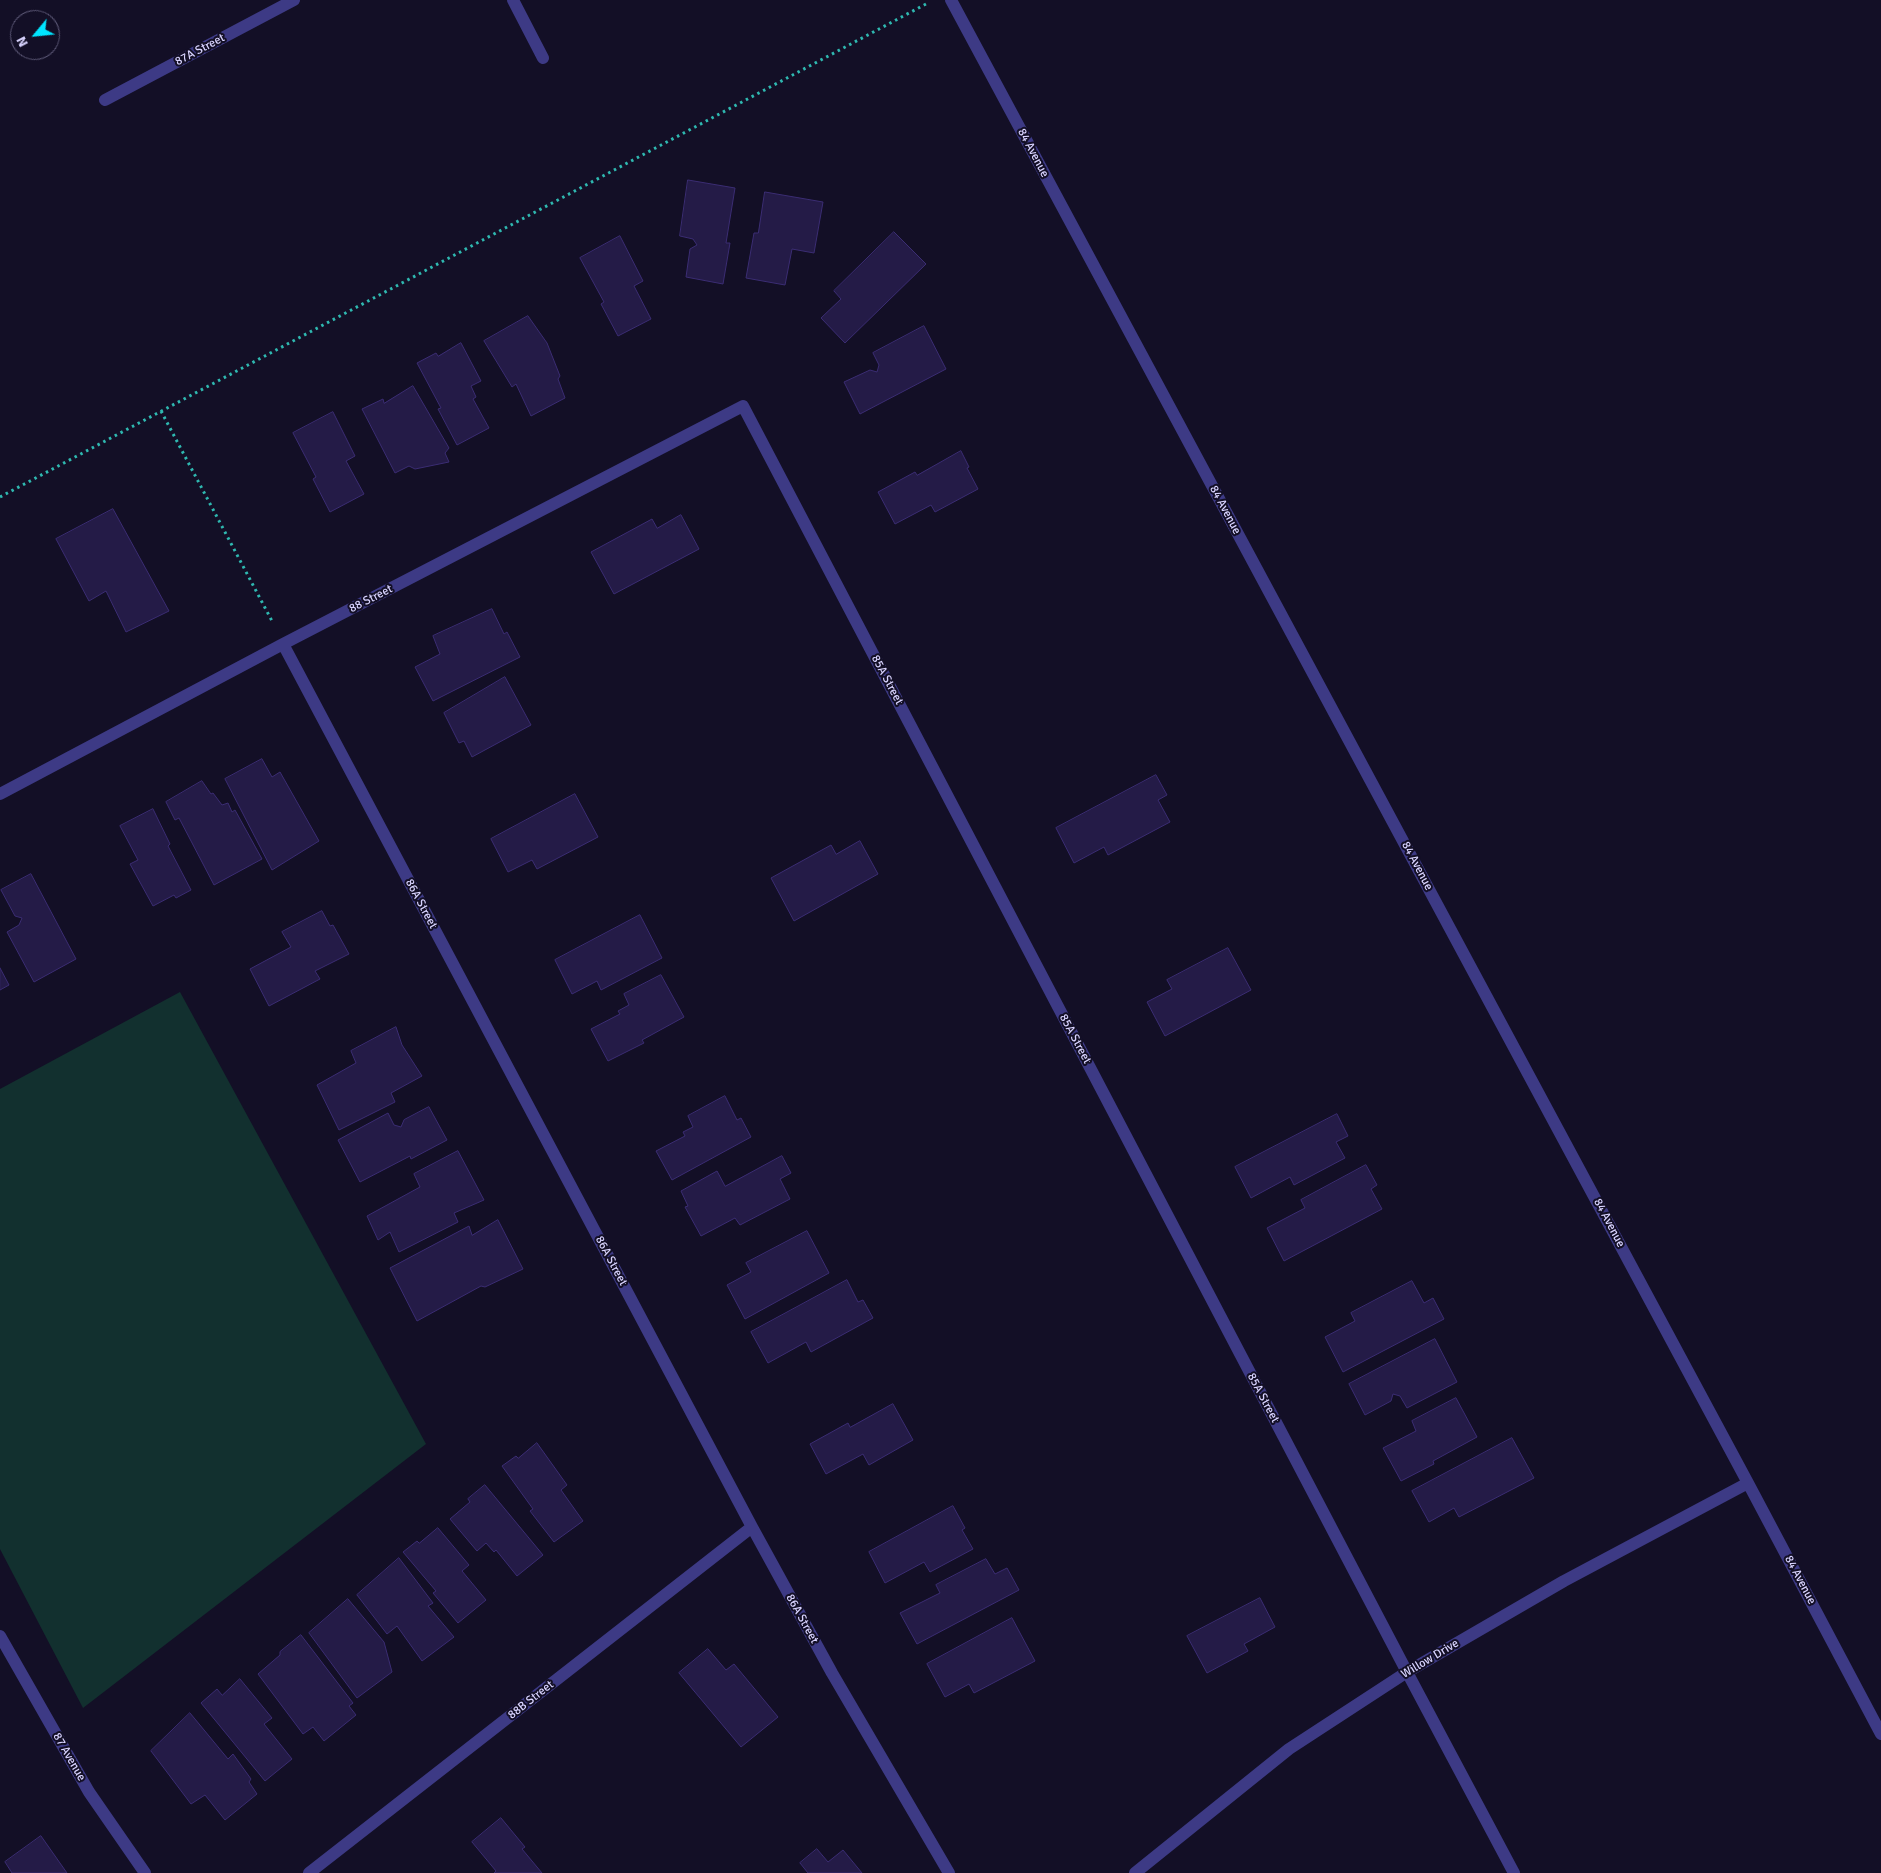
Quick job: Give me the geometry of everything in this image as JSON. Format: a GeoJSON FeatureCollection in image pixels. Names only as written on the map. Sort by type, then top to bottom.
{"type":"FeatureCollection","features":[{"type":"Feature","properties":{"kind":"street","name":"87A Street"},"geometry":{"type":"LineString","coordinates":[[105,100],[294,0]]}},
{"type":"Feature","properties":{"kind":"street"},"geometry":{"type":"LineString","coordinates":[[513,0],[543,58]]}},
{"type":"Feature","properties":{"kind":"street","name":"84 Avenue"},"geometry":{"type":"LineString","coordinates":[[951,0],[1881,1734]]}},
{"type":"Feature","properties":{"kind":"street","name":"88 Street"},"geometry":{"type":"LineString","coordinates":[[0,794],[284,644],[743,406]]}},
{"type":"Feature","properties":{"kind":"street","name":"85A Street"},"geometry":{"type":"LineString","coordinates":[[743,406],[1514,1873]]}},
{"type":"Feature","properties":{"kind":"street","name":"86A Street"},"geometry":{"type":"LineString","coordinates":[[284,644],[752,1527],[832,1673],[949,1873]]}},
{"type":"Feature","properties":{"kind":"street","name":"Willow Drive"},"geometry":{"type":"LineString","coordinates":[[1135,1873],[1288,1749],[1407,1672],[1564,1581],[1748,1483]]}},
{"type":"Feature","properties":{"kind":"street","name":"88B Street"},"geometry":{"type":"LineString","coordinates":[[309,1873],[752,1527]]}},
{"type":"Feature","properties":{"kind":"street","name":"87 Avenue"},"geometry":{"type":"LineString","coordinates":[[0,1636],[89,1792],[145,1873]]}},
{"type":"Feature","properties":{"kind":"path"},"geometry":{"type":"LineString","coordinates":[[0,497],[933,0]]}},
{"type":"Feature","properties":{"kind":"path"},"geometry":{"type":"LineString","coordinates":[[162,411],[284,644]]}},
{"type":"Feature","properties":{"kind":"green space"},"geometry":{"type":"Polygon","coordinates":[[[180,992],[426,1444],[83,1708],[0,1549],[0,1089],[180,992]]]}},
{"type":"Feature","properties":{"kind":"building"},"geometry":{"type":"Polygon","coordinates":[[[688,180],[735,188],[726,243],[730,243],[723,284],[686,277],[690,249],[697,245],[693,239],[680,236],[688,180]]]}},
{"type":"Feature","properties":{"kind":"building"},"geometry":{"type":"Polygon","coordinates":[[[765,192],[823,202],[814,253],[792,249],[785,285],[746,278],[754,233],[758,233],[765,192]]]}},
{"type":"Feature","properties":{"kind":"building"},"geometry":{"type":"Polygon","coordinates":[[[894,232],[926,264],[845,343],[821,318],[841,299],[834,291],[894,232]]]}},
{"type":"Feature","properties":{"kind":"building"},"geometry":{"type":"Polygon","coordinates":[[[620,236],[643,281],[634,286],[651,319],[618,336],[601,304],[604,302],[580,258],[620,236]]]}},
{"type":"Feature","properties":{"kind":"building"},"geometry":{"type":"Polygon","coordinates":[[[528,316],[547,343],[560,376],[558,379],[565,398],[531,416],[516,384],[512,387],[484,341],[528,316]]]}},
{"type":"Feature","properties":{"kind":"building"},"geometry":{"type":"Polygon","coordinates":[[[924,326],[946,369],[860,414],[844,382],[870,370],[877,372],[879,365],[873,353],[924,326]]]}},
{"type":"Feature","properties":{"kind":"building"},"geometry":{"type":"Polygon","coordinates":[[[461,343],[481,381],[471,386],[476,397],[473,399],[489,428],[457,445],[438,409],[441,408],[417,363],[436,353],[438,356],[461,343]]]}},
{"type":"Feature","properties":{"kind":"building"},"geometry":{"type":"Polygon","coordinates":[[[413,386],[449,448],[445,453],[449,462],[415,469],[409,466],[395,473],[362,409],[383,399],[384,403],[413,386]]]}},
{"type":"Feature","properties":{"kind":"building"},"geometry":{"type":"Polygon","coordinates":[[[333,412],[355,456],[346,461],[364,494],[330,512],[313,479],[316,477],[293,433],[333,412]]]}},
{"type":"Feature","properties":{"kind":"building"},"geometry":{"type":"Polygon","coordinates":[[[961,451],[978,489],[935,512],[931,505],[895,524],[878,492],[915,472],[917,475],[961,451]]]}},
{"type":"Feature","properties":{"kind":"building"},"geometry":{"type":"Polygon","coordinates":[[[113,509],[169,611],[126,632],[106,591],[89,601],[56,539],[113,509]]]}},
{"type":"Feature","properties":{"kind":"building"},"geometry":{"type":"Polygon","coordinates":[[[681,515],[699,549],[614,594],[591,552],[652,519],[657,528],[681,515]]]}},
{"type":"Feature","properties":{"kind":"building"},"geometry":{"type":"Polygon","coordinates":[[[492,609],[504,634],[507,632],[520,657],[433,701],[415,667],[440,654],[433,636],[492,609]]]}},
{"type":"Feature","properties":{"kind":"building"},"geometry":{"type":"Polygon","coordinates":[[[505,677],[531,725],[472,757],[464,741],[459,743],[444,713],[505,677]]]}},
{"type":"Feature","properties":{"kind":"building"},"geometry":{"type":"Polygon","coordinates":[[[262,759],[272,777],[280,772],[319,841],[272,870],[225,779],[262,759]]]}},
{"type":"Feature","properties":{"kind":"building"},"geometry":{"type":"Polygon","coordinates":[[[1156,775],[1167,795],[1158,800],[1170,822],[1108,855],[1104,847],[1074,863],[1056,828],[1156,775]]]}},
{"type":"Feature","properties":{"kind":"building"},"geometry":{"type":"Polygon","coordinates":[[[202,781],[222,805],[228,803],[232,812],[235,810],[262,859],[214,885],[179,818],[175,820],[166,802],[202,781]]]}},
{"type":"Feature","properties":{"kind":"building"},"geometry":{"type":"Polygon","coordinates":[[[575,794],[598,837],[537,869],[532,860],[508,872],[491,839],[575,794]]]}},
{"type":"Feature","properties":{"kind":"building"},"geometry":{"type":"Polygon","coordinates":[[[153,809],[170,844],[168,846],[191,890],[176,898],[174,895],[153,906],[130,864],[138,860],[120,826],[153,809]]]}},
{"type":"Feature","properties":{"kind":"building"},"geometry":{"type":"Polygon","coordinates":[[[860,841],[878,874],[794,921],[771,878],[831,845],[836,854],[860,841]]]}},
{"type":"Feature","properties":{"kind":"building"},"geometry":{"type":"Polygon","coordinates":[[[31,874],[76,959],[34,982],[7,932],[19,925],[22,918],[15,916],[1,890],[31,874]]]}},
{"type":"Feature","properties":{"kind":"building"},"geometry":{"type":"Polygon","coordinates":[[[322,911],[330,926],[333,925],[349,954],[315,971],[320,979],[269,1006],[250,969],[291,947],[282,932],[322,911]]]}},
{"type":"Feature","properties":{"kind":"building"},"geometry":{"type":"Polygon","coordinates":[[[640,915],[662,958],[601,990],[597,981],[572,994],[555,960],[640,915]]]}},
{"type":"Feature","properties":{"kind":"building"},"geometry":{"type":"Polygon","coordinates":[[[1228,948],[1251,990],[1165,1036],[1147,1002],[1172,989],[1167,980],[1228,948]]]}},
{"type":"Feature","properties":{"kind":"building"},"geometry":{"type":"Polygon","coordinates":[[[0,968],[9,985],[0,990],[0,968]]]}},
{"type":"Feature","properties":{"kind":"building"},"geometry":{"type":"Polygon","coordinates":[[[661,975],[684,1017],[642,1040],[644,1043],[608,1061],[591,1029],[620,1014],[618,1011],[629,1005],[624,994],[661,975]]]}},
{"type":"Feature","properties":{"kind":"building"},"geometry":{"type":"Polygon","coordinates":[[[396,1027],[402,1045],[422,1076],[391,1093],[395,1102],[339,1130],[317,1085],[356,1063],[351,1051],[396,1027]]]}},
{"type":"Feature","properties":{"kind":"building"},"geometry":{"type":"Polygon","coordinates":[[[725,1096],[737,1120],[741,1118],[751,1137],[672,1180],[656,1151],[685,1136],[683,1132],[693,1127],[688,1116],[725,1096]]]}},
{"type":"Feature","properties":{"kind":"building"},"geometry":{"type":"Polygon","coordinates":[[[429,1107],[447,1140],[411,1159],[410,1156],[360,1182],[338,1140],[388,1113],[394,1125],[401,1127],[404,1120],[429,1107]]]}},
{"type":"Feature","properties":{"kind":"building"},"geometry":{"type":"Polygon","coordinates":[[[1337,1114],[1348,1136],[1336,1142],[1345,1158],[1294,1185],[1290,1177],[1251,1198],[1235,1167],[1337,1114]]]}},
{"type":"Feature","properties":{"kind":"building"},"geometry":{"type":"Polygon","coordinates":[[[458,1151],[484,1200],[454,1213],[458,1222],[399,1252],[390,1232],[378,1240],[367,1216],[420,1187],[414,1174],[458,1151]]]}},
{"type":"Feature","properties":{"kind":"building"},"geometry":{"type":"Polygon","coordinates":[[[782,1156],[791,1173],[780,1179],[790,1199],[740,1225],[735,1218],[701,1236],[685,1207],[688,1206],[681,1191],[717,1171],[725,1186],[782,1156]]]}},
{"type":"Feature","properties":{"kind":"building"},"geometry":{"type":"Polygon","coordinates":[[[1366,1165],[1377,1185],[1371,1189],[1382,1209],[1284,1261],[1267,1228],[1305,1208],[1301,1200],[1366,1165]]]}},
{"type":"Feature","properties":{"kind":"building"},"geometry":{"type":"Polygon","coordinates":[[[498,1220],[523,1269],[485,1287],[481,1286],[417,1321],[390,1268],[469,1226],[472,1235],[498,1220]]]}},
{"type":"Feature","properties":{"kind":"building"},"geometry":{"type":"Polygon","coordinates":[[[807,1231],[829,1273],[745,1319],[727,1285],[751,1272],[746,1263],[807,1231]]]}},
{"type":"Feature","properties":{"kind":"building"},"geometry":{"type":"Polygon","coordinates":[[[847,1280],[858,1302],[863,1300],[873,1318],[811,1352],[806,1342],[768,1363],[751,1332],[847,1280]]]}},
{"type":"Feature","properties":{"kind":"building"},"geometry":{"type":"Polygon","coordinates":[[[1412,1281],[1424,1303],[1433,1298],[1444,1319],[1343,1372],[1325,1337],[1355,1321],[1351,1313],[1412,1281]]]}},
{"type":"Feature","properties":{"kind":"building"},"geometry":{"type":"Polygon","coordinates":[[[1435,1339],[1457,1382],[1407,1408],[1400,1396],[1393,1394],[1391,1401],[1365,1415],[1349,1384],[1435,1339]]]}},
{"type":"Feature","properties":{"kind":"building"},"geometry":{"type":"Polygon","coordinates":[[[1456,1398],[1477,1437],[1433,1461],[1434,1464],[1401,1481],[1383,1448],[1416,1431],[1412,1421],[1456,1398]]]}},
{"type":"Feature","properties":{"kind":"building"},"geometry":{"type":"Polygon","coordinates":[[[893,1404],[913,1440],[869,1465],[863,1454],[826,1474],[810,1444],[848,1423],[850,1427],[893,1404]]]}},
{"type":"Feature","properties":{"kind":"building"},"geometry":{"type":"Polygon","coordinates":[[[1512,1438],[1534,1478],[1459,1517],[1454,1508],[1429,1522],[1412,1491],[1512,1438]]]}},
{"type":"Feature","properties":{"kind":"building"},"geometry":{"type":"Polygon","coordinates":[[[537,1443],[567,1485],[561,1490],[583,1521],[554,1542],[530,1511],[533,1509],[502,1466],[516,1456],[518,1458],[537,1443]]]}},
{"type":"Feature","properties":{"kind":"building"},"geometry":{"type":"Polygon","coordinates":[[[485,1485],[543,1555],[517,1576],[496,1550],[494,1552],[486,1543],[477,1551],[450,1519],[470,1502],[468,1499],[485,1485]]]}},
{"type":"Feature","properties":{"kind":"building"},"geometry":{"type":"Polygon","coordinates":[[[953,1506],[965,1528],[962,1530],[973,1549],[930,1572],[924,1562],[885,1583],[869,1552],[953,1506]]]}},
{"type":"Feature","properties":{"kind":"building"},"geometry":{"type":"Polygon","coordinates":[[[438,1528],[469,1565],[462,1571],[486,1600],[458,1623],[433,1593],[436,1591],[403,1552],[417,1541],[419,1543],[438,1528]]]}},
{"type":"Feature","properties":{"kind":"building"},"geometry":{"type":"Polygon","coordinates":[[[399,1558],[433,1603],[428,1606],[454,1637],[422,1661],[397,1626],[387,1634],[357,1595],[399,1558]]]}},
{"type":"Feature","properties":{"kind":"building"},"geometry":{"type":"Polygon","coordinates":[[[986,1559],[995,1574],[1007,1568],[1019,1590],[917,1644],[900,1613],[940,1593],[936,1585],[986,1559]]]}},
{"type":"Feature","properties":{"kind":"building"},"geometry":{"type":"Polygon","coordinates":[[[1260,1598],[1275,1627],[1244,1644],[1248,1651],[1207,1673],[1187,1636],[1260,1598]]]}},
{"type":"Feature","properties":{"kind":"building"},"geometry":{"type":"Polygon","coordinates":[[[348,1599],[384,1642],[392,1672],[357,1698],[309,1633],[348,1599]]]}},
{"type":"Feature","properties":{"kind":"building"},"geometry":{"type":"Polygon","coordinates":[[[1012,1618],[1035,1661],[974,1693],[969,1684],[945,1697],[927,1664],[1012,1618]]]}},
{"type":"Feature","properties":{"kind":"building"},"geometry":{"type":"Polygon","coordinates":[[[301,1635],[353,1703],[349,1706],[356,1715],[324,1741],[313,1727],[303,1734],[258,1674],[280,1655],[280,1652],[301,1635]]]}},
{"type":"Feature","properties":{"kind":"building"},"geometry":{"type":"Polygon","coordinates":[[[708,1649],[726,1670],[734,1664],[778,1717],[741,1747],[679,1673],[708,1649]]]}},
{"type":"Feature","properties":{"kind":"building"},"geometry":{"type":"Polygon","coordinates":[[[240,1679],[272,1718],[264,1724],[292,1759],[265,1781],[201,1703],[217,1689],[222,1695],[240,1679]]]}},
{"type":"Feature","properties":{"kind":"building"},"geometry":{"type":"Polygon","coordinates":[[[190,1713],[228,1759],[233,1754],[251,1779],[249,1782],[257,1794],[225,1820],[205,1795],[191,1804],[151,1751],[190,1713]]]}},
{"type":"Feature","properties":{"kind":"building"},"geometry":{"type":"Polygon","coordinates":[[[501,1818],[525,1847],[522,1849],[542,1873],[494,1873],[496,1871],[472,1842],[501,1818]]]}},
{"type":"Feature","properties":{"kind":"building"},"geometry":{"type":"Polygon","coordinates":[[[41,1836],[67,1873],[12,1873],[5,1862],[41,1836]]]}},
{"type":"Feature","properties":{"kind":"building"},"geometry":{"type":"Polygon","coordinates":[[[817,1849],[828,1862],[843,1850],[862,1873],[808,1873],[800,1863],[817,1849]]]}}]}
